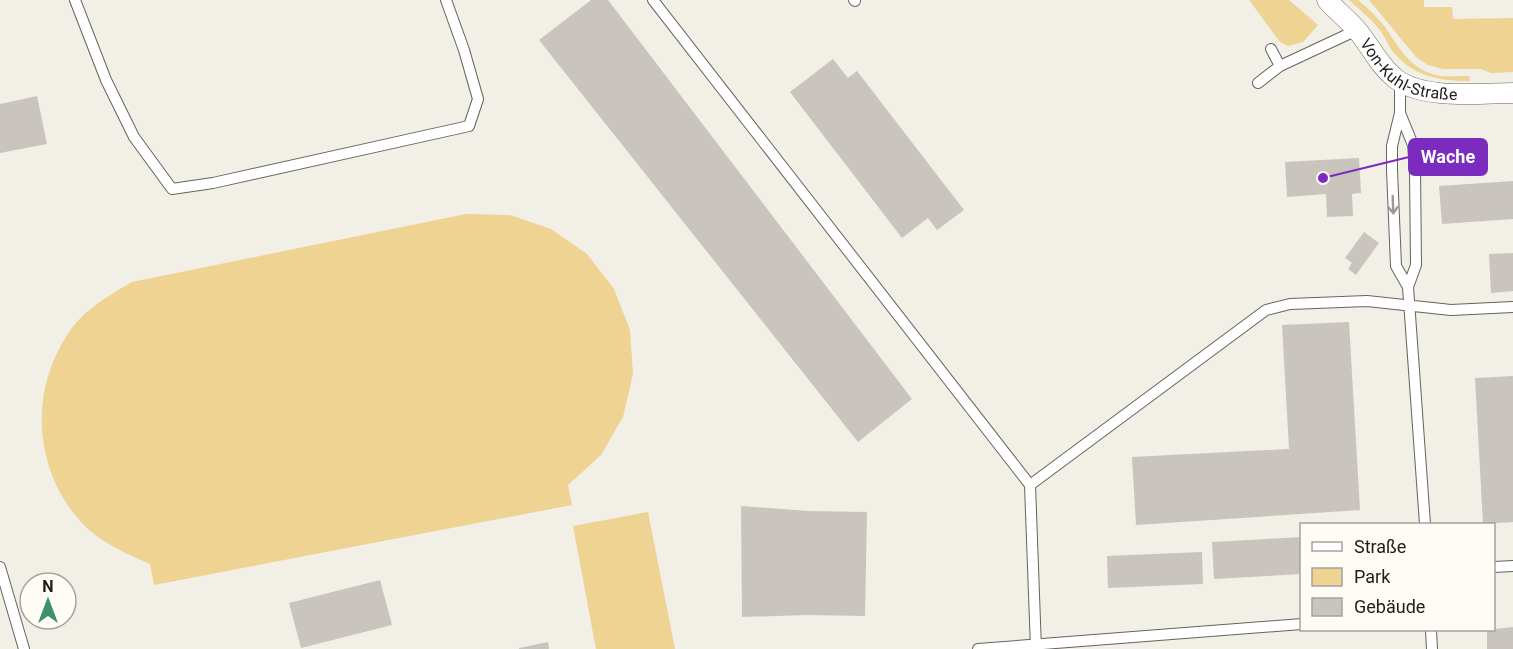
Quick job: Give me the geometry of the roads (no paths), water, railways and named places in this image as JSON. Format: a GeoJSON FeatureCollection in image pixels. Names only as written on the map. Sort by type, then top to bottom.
{"type":"FeatureCollection","features":[{"type":"Feature","properties":{"kind":"street","name":"Von-Kuhl-Straße"},"geometry":{"type":"LineString","coordinates":[[1327,0],[1357,30],[1383,65],[1411,88],[1437,92],[1513,93]]}},
{"type":"Feature","properties":{"kind":"lane"},"geometry":{"type":"LineString","coordinates":[[75,0],[106,80],[134,137],[172,189],[213,183],[469,126],[478,99],[446,0]]}},
{"type":"Feature","properties":{"kind":"lane"},"geometry":{"type":"LineString","coordinates":[[653,0],[1030,485],[1035,646]]}},
{"type":"Feature","properties":{"kind":"lane"},"geometry":{"type":"LineString","coordinates":[[1258,82],[1280,66],[1357,30]]}},
{"type":"Feature","properties":{"kind":"lane"},"geometry":{"type":"LineString","coordinates":[[1271,49],[1280,66]]}},
{"type":"Feature","properties":{"kind":"lane"},"geometry":{"type":"LineString","coordinates":[[1400,81],[1400,113],[1392,146],[1396,266],[1408,287],[1425,523]]}},
{"type":"Feature","properties":{"kind":"lane"},"geometry":{"type":"LineString","coordinates":[[1400,113],[1413,145],[1415,168],[1416,265],[1408,287]]}},
{"type":"Feature","properties":{"kind":"lane"},"geometry":{"type":"LineString","coordinates":[[1030,485],[1266,310],[1290,304],[1367,301],[1451,310],[1513,307]]}},
{"type":"Feature","properties":{"kind":"lane"},"geometry":{"type":"LineString","coordinates":[[1495,567],[1513,566]]}},
{"type":"Feature","properties":{"kind":"lane"},"geometry":{"type":"LineString","coordinates":[[0,567],[24,649]]}},
{"type":"Feature","properties":{"kind":"lane"},"geometry":{"type":"LineString","coordinates":[[978,649],[1300,624]]}},
{"type":"Feature","properties":{"kind":"lane"},"geometry":{"type":"LineString","coordinates":[[1431,631],[1432,649]]}},
{"type":"Feature","properties":{"kind":"place","name":"Wache"},"geometry":{"type":"Point","coordinates":[1323,178]}}]}
